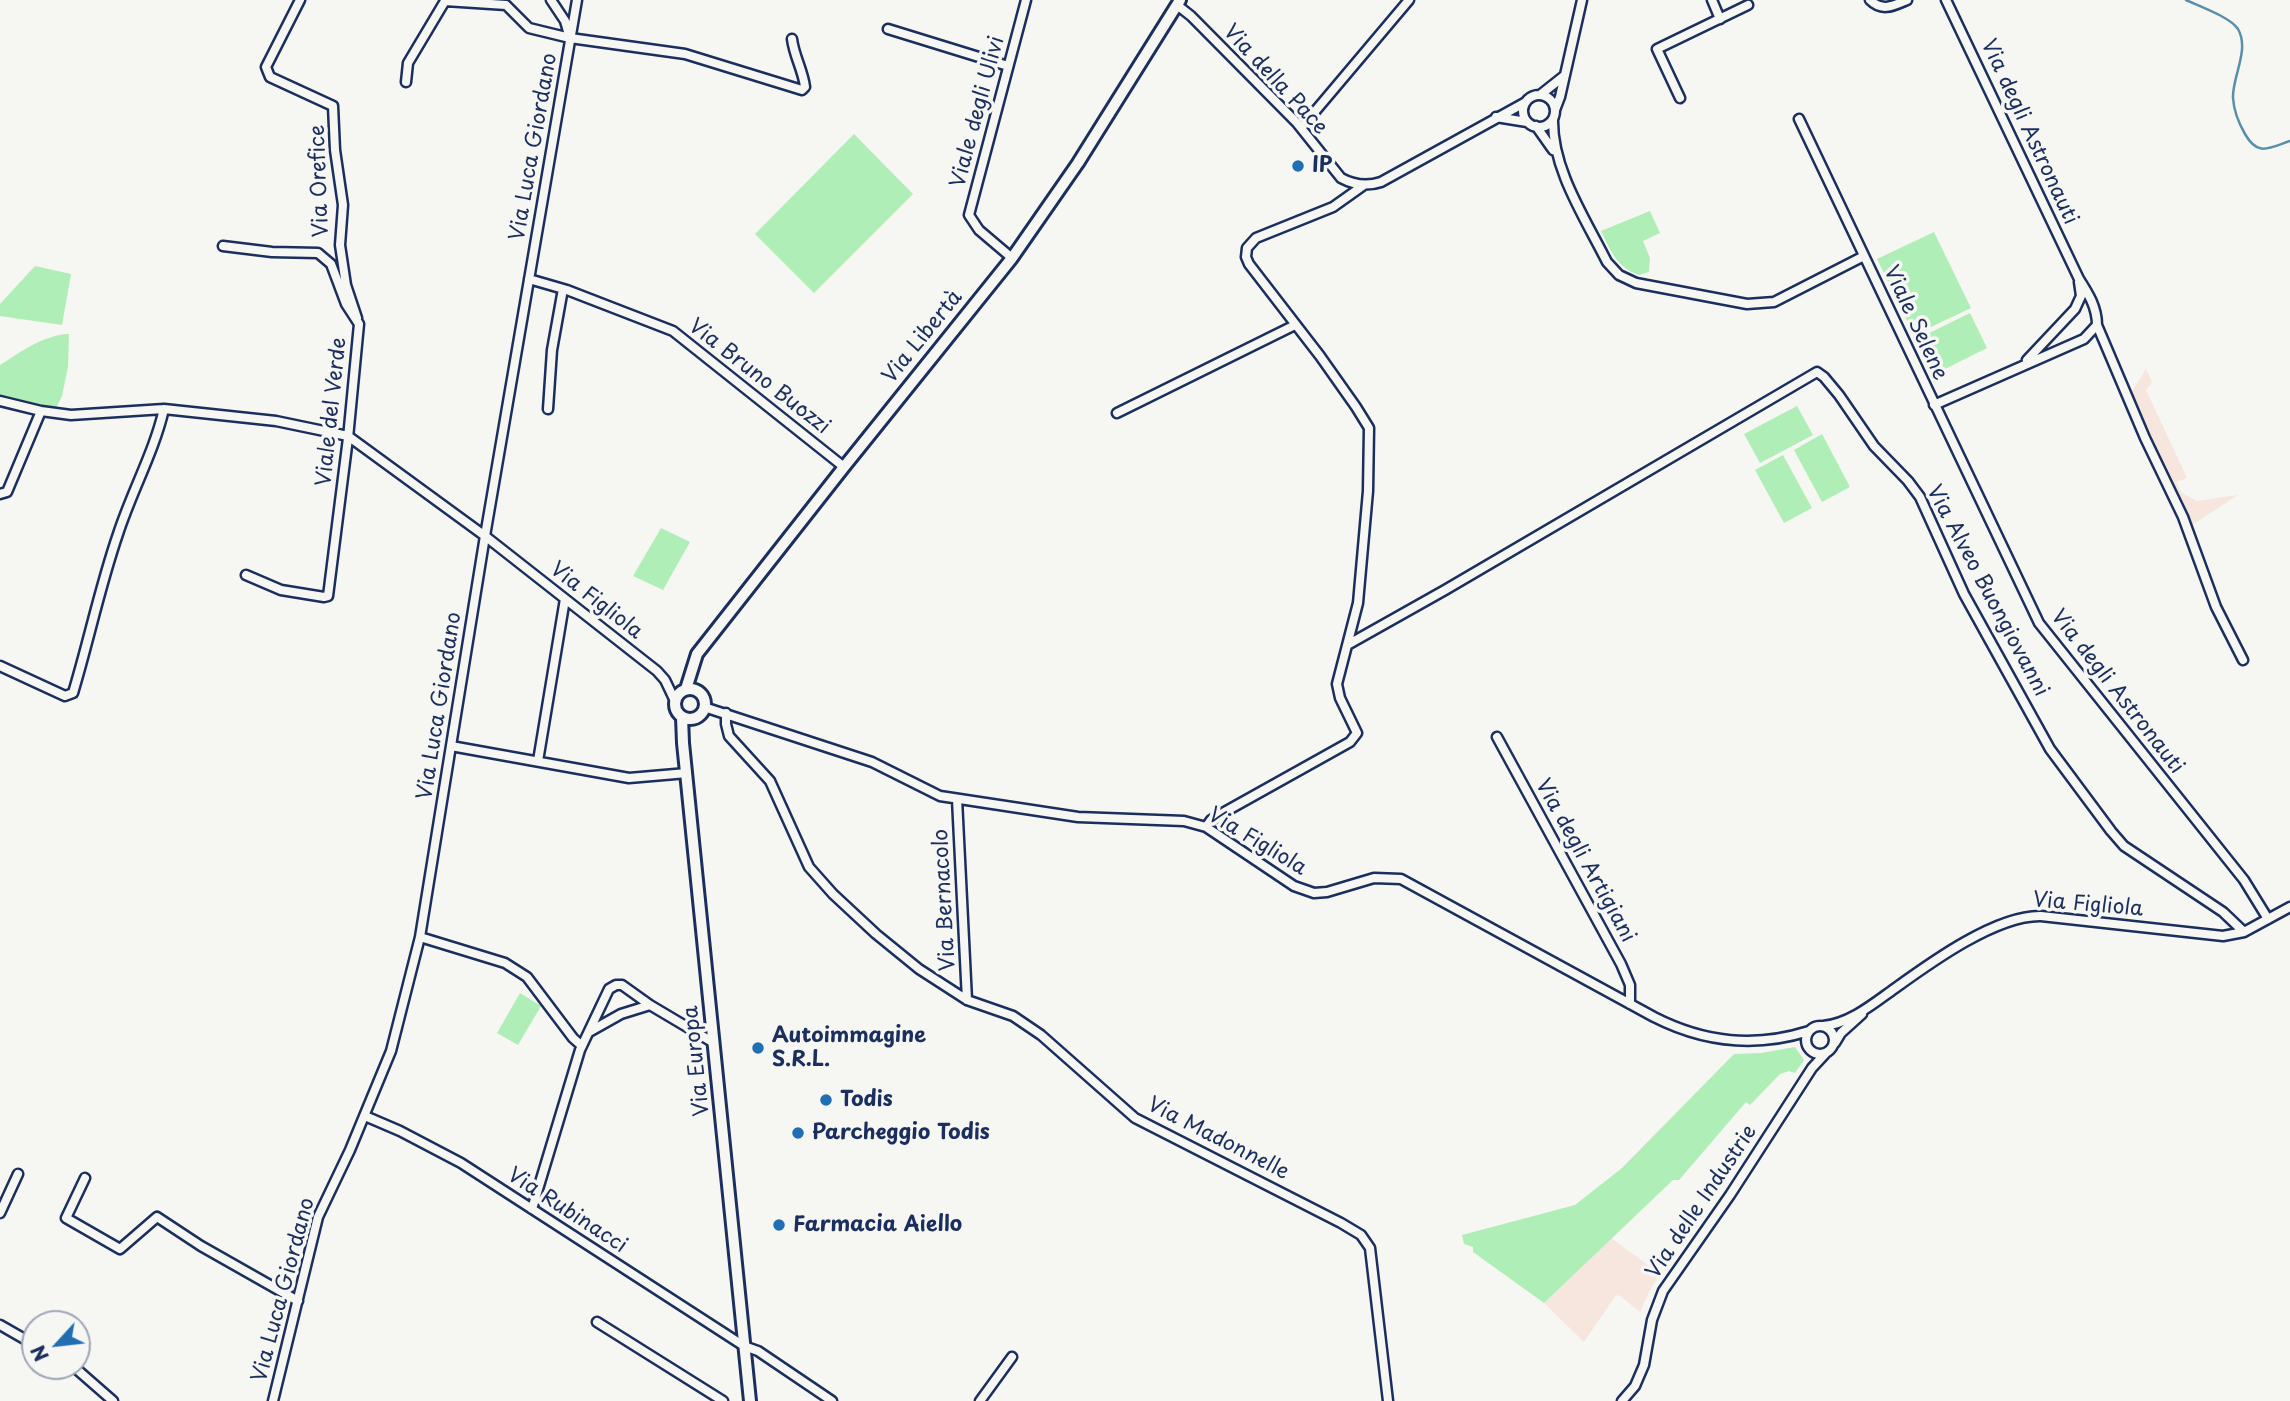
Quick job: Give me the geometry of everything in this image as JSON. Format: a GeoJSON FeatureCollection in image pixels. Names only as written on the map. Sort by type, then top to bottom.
{"type":"FeatureCollection","features":[{"type":"Feature","properties":{"kind":"street","name":"Via Orefice"},"geometry":{"type":"LineString","coordinates":[[300,0],[266,67],[270,77],[333,106],[342,205],[340,245],[346,285],[359,324]]}},
{"type":"Feature","properties":{"kind":"street"},"geometry":{"type":"LineString","coordinates":[[551,0],[565,20],[570,38]]}},
{"type":"Feature","properties":{"kind":"street","name":"Via Luca Giordano"},"geometry":{"type":"LineString","coordinates":[[273,1401],[318,1217],[365,1116],[390,1051],[419,937],[577,0]]}},
{"type":"Feature","properties":{"kind":"street","name":"Viale degli Ulivi"},"geometry":{"type":"LineString","coordinates":[[1012,258],[979,230],[969,215],[1026,0]]}},
{"type":"Feature","properties":{"kind":"street"},"geometry":{"type":"LineString","coordinates":[[1301,128],[1409,0]]}},
{"type":"Feature","properties":{"kind":"street"},"geometry":{"type":"LineString","coordinates":[[1555,153],[1552,139],[1554,114],[1582,0]]}},
{"type":"Feature","properties":{"kind":"street"},"geometry":{"type":"LineString","coordinates":[[1712,0],[1720,19]]}},
{"type":"Feature","properties":{"kind":"street"},"geometry":{"type":"LineString","coordinates":[[1734,0],[1738,10]]}},
{"type":"Feature","properties":{"kind":"street"},"geometry":{"type":"LineString","coordinates":[[1870,0],[1882,8],[1907,0]]}},
{"type":"Feature","properties":{"kind":"street","name":"Via degli Astronauti"},"geometry":{"type":"LineString","coordinates":[[1947,0],[2095,309],[2097,325],[2145,438],[2183,517],[2216,607],[2243,660]]}},
{"type":"Feature","properties":{"kind":"street"},"geometry":{"type":"LineString","coordinates":[[405,82],[408,63],[445,1],[506,5],[529,28],[570,38],[685,54],[802,90],[805,87],[804,79],[792,39]]}},
{"type":"Feature","properties":{"kind":"street","name":"Via della Pace"},"geometry":{"type":"LineString","coordinates":[[1178,2],[1301,128],[1341,178],[1350,183],[1364,185]]}},
{"type":"Feature","properties":{"kind":"street","name":"Via Libertà"},"geometry":{"type":"LineString","coordinates":[[686,689],[697,654],[1012,258],[1078,163],[1178,2]]}},
{"type":"Feature","properties":{"kind":"street"},"geometry":{"type":"LineString","coordinates":[[1680,98],[1657,49],[1748,5]]}},
{"type":"Feature","properties":{"kind":"street"},"geometry":{"type":"LineString","coordinates":[[888,29],[1009,66]]}},
{"type":"Feature","properties":{"kind":"street"},"geometry":{"type":"LineString","coordinates":[[1206,827],[1211,820],[1356,737],[1357,733],[1337,689],[1358,603],[1370,436],[1356,407],[1249,264],[1246,253],[1249,244],[1276,229],[1333,207],[1364,185],[1381,182],[1529,98],[1539,95],[1564,76]]}},
{"type":"Feature","properties":{"kind":"street"},"geometry":{"type":"LineString","coordinates":[[1496,117],[1545,125],[1554,114],[1552,101],[1539,95]]}},
{"type":"Feature","properties":{"kind":"street"},"geometry":{"type":"LineString","coordinates":[[1526,102],[1524,115],[1555,153],[1607,262],[1619,275],[1636,283],[1759,304],[1782,298],[1864,257]]}},
{"type":"Feature","properties":{"kind":"street","name":"Viale Selene"},"geometry":{"type":"LineString","coordinates":[[1799,119],[1934,405]]}},
{"type":"Feature","properties":{"kind":"street","name":"Viale del Verde"},"geometry":{"type":"LineString","coordinates":[[223,246],[272,252],[318,253],[331,264],[346,304],[359,324],[328,596],[281,590],[246,575]]}},
{"type":"Feature","properties":{"kind":"street","name":"Via Bruno Buozzi"},"geometry":{"type":"LineString","coordinates":[[530,279],[673,331],[844,467]]}},
{"type":"Feature","properties":{"kind":"street"},"geometry":{"type":"LineString","coordinates":[[2021,365],[2075,309],[2081,296],[2079,279]]}},
{"type":"Feature","properties":{"kind":"street"},"geometry":{"type":"LineString","coordinates":[[548,409],[552,350],[563,289]]}},
{"type":"Feature","properties":{"kind":"street"},"geometry":{"type":"LineString","coordinates":[[1117,413],[1295,325]]}},
{"type":"Feature","properties":{"kind":"street"},"geometry":{"type":"LineString","coordinates":[[1934,405],[2084,339],[2097,325]]}},
{"type":"Feature","properties":{"kind":"street","name":"Via Alveo Buongiovanni"},"geometry":{"type":"LineString","coordinates":[[1349,643],[1445,590],[1817,372],[1839,395],[1874,446],[1920,497],[1964,594],[2050,749],[2111,831],[2124,846],[2222,912],[2244,932]]}},
{"type":"Feature","properties":{"kind":"street"},"geometry":{"type":"LineString","coordinates":[[0,401],[71,415],[164,409],[276,421],[348,436]]}},
{"type":"Feature","properties":{"kind":"street","name":"Via degli Astronauti"},"geometry":{"type":"LineString","coordinates":[[1934,405],[2039,623],[2244,880],[2269,919]]}},
{"type":"Feature","properties":{"kind":"street"},"geometry":{"type":"LineString","coordinates":[[0,666],[65,696],[73,693],[94,622],[98,594],[136,485],[157,438],[164,409]]}},
{"type":"Feature","properties":{"kind":"street"},"geometry":{"type":"LineString","coordinates":[[0,494],[7,492],[41,411]]}},
{"type":"Feature","properties":{"kind":"street","name":"Via Figliola"},"geometry":{"type":"LineString","coordinates":[[348,436],[485,536],[657,671],[665,680],[675,701]]}},
{"type":"Feature","properties":{"kind":"street"},"geometry":{"type":"LineString","coordinates":[[538,761],[565,599]]}},
{"type":"Feature","properties":{"kind":"street"},"geometry":{"type":"LineString","coordinates":[[686,689],[700,693],[704,707],[696,717],[682,717],[676,710],[675,701],[678,694],[686,689]]}},
{"type":"Feature","properties":{"kind":"street","name":"Via Figliola"},"geometry":{"type":"LineString","coordinates":[[704,707],[872,762],[940,796],[1078,817],[1184,821],[1206,827],[1294,886],[1314,893],[1328,892],[1374,878],[1401,879],[1676,1028],[1737,1042],[1759,1042],[1809,1031]]}},
{"type":"Feature","properties":{"kind":"street","name":"Via Madonnelle"},"geometry":{"type":"LineString","coordinates":[[726,713],[729,736],[770,781],[809,867],[833,894],[876,934],[919,969],[967,1000],[1013,1016],[1041,1035],[1135,1118],[1294,1197],[1361,1235],[1370,1248],[1388,1401]]}},
{"type":"Feature","properties":{"kind":"street","name":"Via Europa"},"geometry":{"type":"LineString","coordinates":[[682,717],[750,1401]]}},
{"type":"Feature","properties":{"kind":"street","name":"Via degli Artigiani"},"geometry":{"type":"LineString","coordinates":[[1497,737],[1622,964],[1630,985],[1630,1004]]}},
{"type":"Feature","properties":{"kind":"street"},"geometry":{"type":"LineString","coordinates":[[451,746],[629,778],[687,773]]}},
{"type":"Feature","properties":{"kind":"street","name":"Via Bernacolo"},"geometry":{"type":"LineString","coordinates":[[957,799],[967,1000]]}},
{"type":"Feature","properties":{"kind":"street","name":"Via Figliola"},"geometry":{"type":"LineString","coordinates":[[1823,1026],[1864,1012],[1952,951],[2002,923],[2021,917],[2041,916],[2224,936],[2244,932],[2290,907]]}},
{"type":"Feature","properties":{"kind":"street"},"geometry":{"type":"LineString","coordinates":[[419,937],[505,963],[527,977],[582,1046]]}},
{"type":"Feature","properties":{"kind":"street"},"geometry":{"type":"LineString","coordinates":[[532,1209],[558,1115],[582,1046],[609,989],[622,985],[714,1043]]}},
{"type":"Feature","properties":{"kind":"street"},"geometry":{"type":"LineString","coordinates":[[587,1033],[621,1014],[650,1005]]}},
{"type":"Feature","properties":{"kind":"street","name":"Via delle Industrie"},"geometry":{"type":"LineString","coordinates":[[1622,1401],[1635,1386],[1644,1365],[1652,1320],[1663,1291],[1730,1195],[1812,1068],[1841,1032],[1864,1012]]}},
{"type":"Feature","properties":{"kind":"street"},"geometry":{"type":"LineString","coordinates":[[1812,1068],[1809,1031],[1823,1026],[1831,1031],[1834,1044]]}},
{"type":"Feature","properties":{"kind":"street"},"geometry":{"type":"LineString","coordinates":[[1790,1037],[1825,1054]]}},
{"type":"Feature","properties":{"kind":"street","name":"Via Rubinacci"},"geometry":{"type":"LineString","coordinates":[[365,1116],[461,1163],[744,1346],[758,1351],[832,1401]]}},
{"type":"Feature","properties":{"kind":"street"},"geometry":{"type":"LineString","coordinates":[[0,1213],[18,1174]]}},
{"type":"Feature","properties":{"kind":"street"},"geometry":{"type":"LineString","coordinates":[[85,1178],[66,1218],[120,1249],[157,1217],[201,1246],[298,1301]]}},
{"type":"Feature","properties":{"kind":"street"},"geometry":{"type":"LineString","coordinates":[[597,1322],[723,1401]]}},
{"type":"Feature","properties":{"kind":"street"},"geometry":{"type":"LineString","coordinates":[[0,1325],[21,1337]]}},
{"type":"Feature","properties":{"kind":"street"},"geometry":{"type":"LineString","coordinates":[[980,1401],[1012,1357]]}},
{"type":"Feature","properties":{"kind":"street"},"geometry":{"type":"LineString","coordinates":[[89,1380],[113,1401]]}},
{"type":"Feature","properties":{"kind":"shaded area"},"geometry":{"type":"Polygon","coordinates":[[[2146,369],[2152,382],[2146,390],[2187,478],[2176,482],[2182,493],[2197,501],[2238,495],[2192,525],[2131,393],[2146,369]]]}},
{"type":"Feature","properties":{"kind":"shaded area"},"geometry":{"type":"Polygon","coordinates":[[[1611,1238],[1660,1274],[1640,1312],[1616,1295],[1584,1342],[1544,1303],[1611,1238]]]}},
{"type":"Feature","properties":{"kind":"green space"},"geometry":{"type":"Polygon","coordinates":[[[854,134],[913,194],[814,293],[755,234],[854,134]]]}},
{"type":"Feature","properties":{"kind":"green space"},"geometry":{"type":"Polygon","coordinates":[[[1650,211],[1660,233],[1643,241],[1650,258],[1649,272],[1639,275],[1620,263],[1611,252],[1601,231],[1650,211]]]}},
{"type":"Feature","properties":{"kind":"green space"},"geometry":{"type":"Polygon","coordinates":[[[1934,232],[1971,308],[1914,335],[1877,259],[1934,232]]]}},
{"type":"Feature","properties":{"kind":"green space"},"geometry":{"type":"Polygon","coordinates":[[[35,266],[71,274],[62,325],[0,316],[0,304],[35,266]]]}},
{"type":"Feature","properties":{"kind":"green space"},"geometry":{"type":"Polygon","coordinates":[[[1970,313],[1987,348],[1935,374],[1917,339],[1970,313]]]}},
{"type":"Feature","properties":{"kind":"green space"},"geometry":{"type":"Polygon","coordinates":[[[69,334],[68,367],[62,396],[56,408],[0,397],[0,365],[41,341],[69,334]]]}},
{"type":"Feature","properties":{"kind":"green space"},"geometry":{"type":"Polygon","coordinates":[[[1797,406],[1813,435],[1760,463],[1744,434],[1797,406]]]}},
{"type":"Feature","properties":{"kind":"green space"},"geometry":{"type":"Polygon","coordinates":[[[1822,434],[1850,487],[1822,502],[1794,450],[1822,434]]]}},
{"type":"Feature","properties":{"kind":"green space"},"geometry":{"type":"Polygon","coordinates":[[[1783,455],[1812,508],[1784,523],[1755,470],[1783,455]]]}},
{"type":"Feature","properties":{"kind":"green space"},"geometry":{"type":"Polygon","coordinates":[[[661,528],[690,542],[663,590],[633,576],[661,528]]]}},
{"type":"Feature","properties":{"kind":"green space"},"geometry":{"type":"Polygon","coordinates":[[[520,993],[541,1006],[518,1045],[497,1033],[520,993]]]}},
{"type":"Feature","properties":{"kind":"green space"},"geometry":{"type":"Polygon","coordinates":[[[1795,1047],[1804,1060],[1795,1073],[1789,1071],[1780,1074],[1750,1105],[1746,1102],[1679,1180],[1673,1180],[1544,1303],[1473,1252],[1473,1247],[1464,1244],[1462,1235],[1575,1205],[1622,1168],[1734,1054],[1795,1047]]]}},
{"type":"Feature","properties":{"kind":"waterway"},"geometry":{"type":"LineString","coordinates":[[2186,0],[2221,16],[2238,29],[2242,46],[2233,90],[2234,103],[2238,121],[2250,141],[2265,149],[2290,141]]}},
{"type":"Feature","properties":{"kind":"place","name":"IP"},"geometry":{"type":"Point","coordinates":[1298,166]}},
{"type":"Feature","properties":{"kind":"place","name":"Autoimmagine S.R.L."},"geometry":{"type":"Point","coordinates":[758,1048]}},
{"type":"Feature","properties":{"kind":"place","name":"Todis"},"geometry":{"type":"Point","coordinates":[826,1100]}},
{"type":"Feature","properties":{"kind":"place","name":"Parcheggio Todis"},"geometry":{"type":"Point","coordinates":[798,1133]}},
{"type":"Feature","properties":{"kind":"place","name":"Farmacia Aiello"},"geometry":{"type":"Point","coordinates":[779,1225]}}]}
